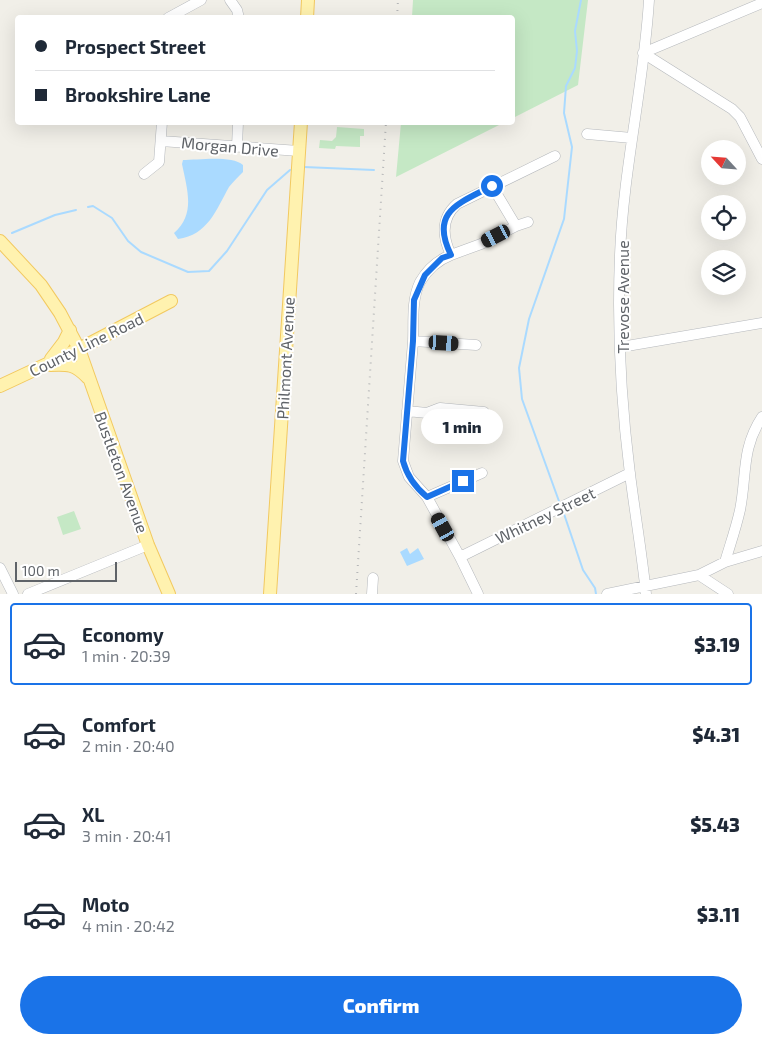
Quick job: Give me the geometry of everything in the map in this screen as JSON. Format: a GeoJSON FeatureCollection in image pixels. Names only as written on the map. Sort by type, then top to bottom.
{"type":"FeatureCollection","features":[{"type":"Feature","properties":{"kind":"main road"},"geometry":{"type":"LineString","coordinates":[[307,15],[308,0]]}},
{"type":"Feature","properties":{"kind":"main road","name":"Philmont Avenue"},"geometry":{"type":"LineString","coordinates":[[270,594],[301,125]]}},
{"type":"Feature","properties":{"kind":"main road","name":"Bustleton Avenue"},"geometry":{"type":"LineString","coordinates":[[0,241],[41,285],[70,330],[79,349],[148,545],[169,594]]}},
{"type":"Feature","properties":{"kind":"main road","name":"County Line Road"},"geometry":{"type":"LineString","coordinates":[[0,386],[79,349],[172,301]]}},
{"type":"Feature","properties":{"kind":"main road"},"geometry":{"type":"LineString","coordinates":[[42,365],[58,351],[70,330]]}},
{"type":"Feature","properties":{"kind":"main road"},"geometry":{"type":"LineString","coordinates":[[42,365],[68,364],[78,367],[89,379]]}},
{"type":"Feature","properties":{"kind":"street"},"geometry":{"type":"LineString","coordinates":[[174,15],[201,0]]}},
{"type":"Feature","properties":{"kind":"street"},"geometry":{"type":"LineString","coordinates":[[230,0],[238,15]]}},
{"type":"Feature","properties":{"kind":"street","name":"Trevose Avenue"},"geometry":{"type":"LineString","coordinates":[[646,590],[630,474],[622,381],[619,292],[620,252],[649,0]]}},
{"type":"Feature","properties":{"kind":"street"},"geometry":{"type":"LineString","coordinates":[[643,53],[762,3]]}},
{"type":"Feature","properties":{"kind":"street"},"geometry":{"type":"LineString","coordinates":[[643,53],[732,108],[740,117],[762,159]]}},
{"type":"Feature","properties":{"kind":"street"},"geometry":{"type":"LineString","coordinates":[[144,174],[159,162],[162,125]]}},
{"type":"Feature","properties":{"kind":"street"},"geometry":{"type":"LineString","coordinates":[[237,147],[238,125]]}},
{"type":"Feature","properties":{"kind":"street"},"geometry":{"type":"LineString","coordinates":[[587,134],[632,138]]}},
{"type":"Feature","properties":{"kind":"street","name":"Morgan Drive"},"geometry":{"type":"LineString","coordinates":[[161,141],[299,152]]}},
{"type":"Feature","properties":{"kind":"street"},"geometry":{"type":"LineString","coordinates":[[451,255],[444,234],[444,222],[448,213],[456,204],[555,156]]}},
{"type":"Feature","properties":{"kind":"street"},"geometry":{"type":"LineString","coordinates":[[492,186],[516,226]]}},
{"type":"Feature","properties":{"kind":"street"},"geometry":{"type":"LineString","coordinates":[[478,594],[427,497],[409,478],[403,461],[413,341],[414,300],[420,282],[436,263],[528,222]]}},
{"type":"Feature","properties":{"kind":"street"},"geometry":{"type":"LineString","coordinates":[[621,347],[762,323]]}},
{"type":"Feature","properties":{"kind":"street"},"geometry":{"type":"LineString","coordinates":[[413,341],[476,345]]}},
{"type":"Feature","properties":{"kind":"street"},"geometry":{"type":"LineString","coordinates":[[407,411],[427,412],[440,408],[484,412]]}},
{"type":"Feature","properties":{"kind":"street"},"geometry":{"type":"LineString","coordinates":[[725,562],[740,512],[748,445],[762,417]]}},
{"type":"Feature","properties":{"kind":"street"},"geometry":{"type":"LineString","coordinates":[[427,497],[482,473]]}},
{"type":"Feature","properties":{"kind":"street","name":"Whitney Street"},"geometry":{"type":"LineString","coordinates":[[460,557],[561,506],[630,474]]}},
{"type":"Feature","properties":{"kind":"street"},"geometry":{"type":"LineString","coordinates":[[28,594],[148,545]]}},
{"type":"Feature","properties":{"kind":"street"},"geometry":{"type":"LineString","coordinates":[[607,594],[646,590],[699,575],[725,562],[762,551]]}},
{"type":"Feature","properties":{"kind":"street"},"geometry":{"type":"LineString","coordinates":[[0,568],[13,594]]}},
{"type":"Feature","properties":{"kind":"street"},"geometry":{"type":"LineString","coordinates":[[699,575],[728,594]]}},
{"type":"Feature","properties":{"kind":"street"},"geometry":{"type":"LineString","coordinates":[[372,594],[373,578]]}},
{"type":"Feature","properties":{"kind":"green space"},"geometry":{"type":"Polygon","coordinates":[[[413,0],[588,0],[578,85],[515,117],[515,15],[412,15],[413,0]]]}},
{"type":"Feature","properties":{"kind":"green space"},"geometry":{"type":"Polygon","coordinates":[[[401,125],[499,125],[396,177],[401,125]]]}},
{"type":"Feature","properties":{"kind":"green space"},"geometry":{"type":"Polygon","coordinates":[[[337,127],[364,129],[364,136],[360,136],[360,147],[336,146],[335,149],[319,148],[320,140],[332,141],[336,137],[337,127]]]}},
{"type":"Feature","properties":{"kind":"green space"},"geometry":{"type":"Polygon","coordinates":[[[74,511],[81,529],[63,535],[57,517],[74,511]]]}},
{"type":"Feature","properties":{"kind":"water"},"geometry":{"type":"Polygon","coordinates":[[[183,160],[231,160],[243,165],[243,172],[229,187],[215,213],[204,227],[188,237],[178,239],[174,233],[181,226],[188,209],[183,160]]]}},
{"type":"Feature","properties":{"kind":"water"},"geometry":{"type":"Polygon","coordinates":[[[407,548],[410,554],[418,548],[424,559],[407,566],[400,552],[407,548]]]}},
{"type":"Feature","properties":{"kind":"waterway"},"geometry":{"type":"LineString","coordinates":[[560,504],[522,399],[519,368],[529,319],[564,219],[572,147],[564,113],[566,86],[575,68],[577,51],[575,31],[581,0]]}},
{"type":"Feature","properties":{"kind":"waterway"},"geometry":{"type":"LineString","coordinates":[[304,167],[374,170]]}},
{"type":"Feature","properties":{"kind":"waterway"},"geometry":{"type":"LineString","coordinates":[[88,207],[93,206],[112,218],[128,241],[141,252],[188,272],[209,271],[227,251],[267,190],[290,170]]}},
{"type":"Feature","properties":{"kind":"waterway"},"geometry":{"type":"LineString","coordinates":[[12,233],[55,215],[76,210]]}},
{"type":"Feature","properties":{"kind":"waterway"},"geometry":{"type":"LineString","coordinates":[[563,511],[583,570],[595,588],[596,594]]}},
{"type":"Feature","properties":{"kind":"railway"},"geometry":{"type":"LineString","coordinates":[[397,15],[398,0]]}},
{"type":"Feature","properties":{"kind":"railway"},"geometry":{"type":"LineString","coordinates":[[356,594],[386,125]]}},
{"type":"Feature","properties":{"kind":"route"},"geometry":{"type":"LineString","coordinates":[[463,481],[427,497],[417,488],[405,470],[403,461],[413,341],[414,300],[420,282],[425,275],[442,258],[451,255],[444,234],[444,222],[448,213],[456,204],[492,186]]}}]}
